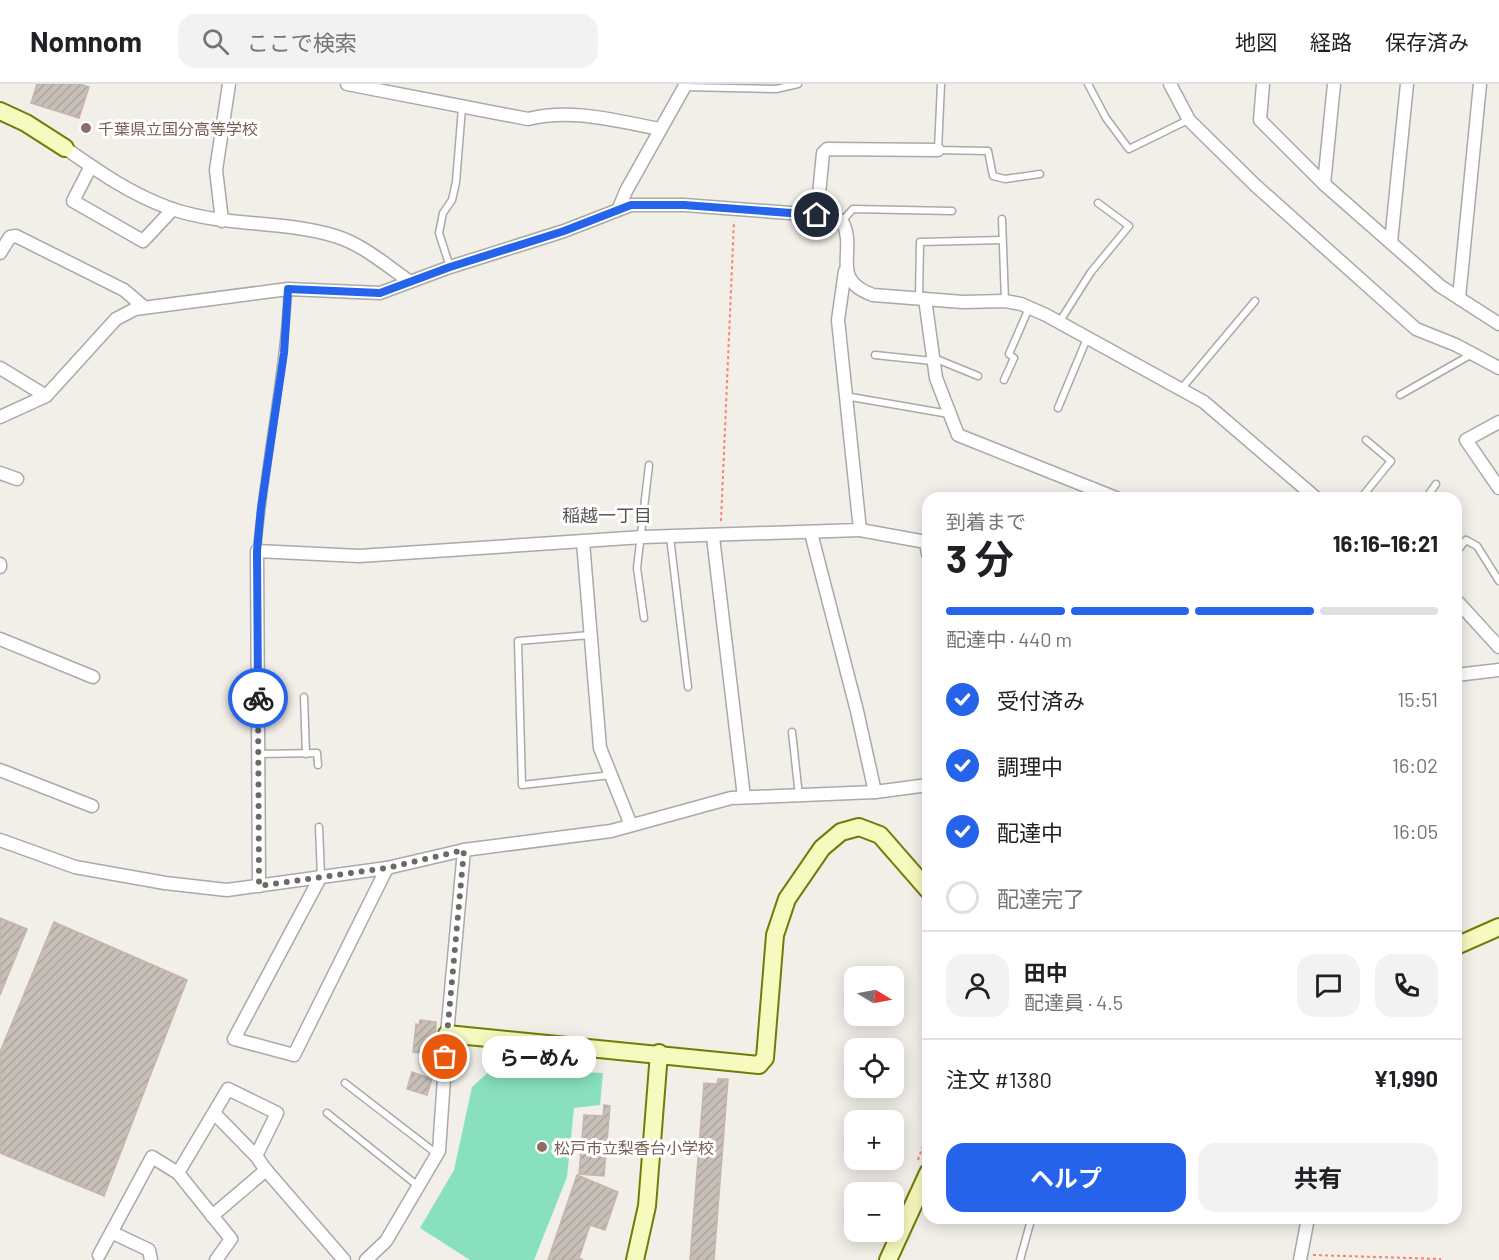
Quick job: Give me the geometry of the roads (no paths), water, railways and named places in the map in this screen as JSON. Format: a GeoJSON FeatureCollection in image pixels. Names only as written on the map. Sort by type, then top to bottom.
{"type":"FeatureCollection","features":[{"type":"Feature","properties":{"kind":"street"},"geometry":{"type":"LineString","coordinates":[[222,221],[216,170],[229,84]]}},
{"type":"Feature","properties":{"kind":"street"},"geometry":{"type":"LineString","coordinates":[[347,84],[528,119],[549,114],[577,114],[660,129]]}},
{"type":"Feature","properties":{"kind":"street"},"geometry":{"type":"LineString","coordinates":[[1170,84],[1189,120],[1255,185],[1416,329],[1456,345],[1499,368]]}},
{"type":"Feature","properties":{"kind":"street"},"geometry":{"type":"LineString","coordinates":[[1263,84],[1260,120],[1324,184],[1440,286],[1499,324]]}},
{"type":"Feature","properties":{"kind":"street"},"geometry":{"type":"LineString","coordinates":[[1324,184],[1334,84]]}},
{"type":"Feature","properties":{"kind":"street"},"geometry":{"type":"LineString","coordinates":[[1391,242],[1407,84]]}},
{"type":"Feature","properties":{"kind":"street"},"geometry":{"type":"LineString","coordinates":[[1460,298],[1480,84]]}},
{"type":"Feature","properties":{"kind":"street"},"geometry":{"type":"LineString","coordinates":[[620,208],[626,191],[685,86]]}},
{"type":"Feature","properties":{"kind":"street"},"geometry":{"type":"LineString","coordinates":[[0,111],[26,123],[122,186],[173,209],[222,221],[289,227],[337,236],[352,242],[410,281]]}},
{"type":"Feature","properties":{"kind":"street"},"geometry":{"type":"LineString","coordinates":[[817,215],[823,153],[827,149],[938,150]]}},
{"type":"Feature","properties":{"kind":"street"},"geometry":{"type":"LineString","coordinates":[[91,166],[72,201],[143,241],[173,209]]}},
{"type":"Feature","properties":{"kind":"street"},"geometry":{"type":"LineString","coordinates":[[0,417],[46,396],[116,319],[129,311],[144,307],[288,289],[380,293],[450,267],[564,231],[620,208],[657,204],[817,215],[842,222],[846,230],[846,270],[838,320],[844,396],[860,530]]}},
{"type":"Feature","properties":{"kind":"street"},"geometry":{"type":"LineString","coordinates":[[0,253],[9,237],[16,236],[124,290],[144,307]]}},
{"type":"Feature","properties":{"kind":"street"},"geometry":{"type":"LineString","coordinates":[[846,270],[850,280],[862,291],[873,295],[1005,301],[1060,321],[1204,402],[1306,492]]}},
{"type":"Feature","properties":{"kind":"street"},"geometry":{"type":"LineString","coordinates":[[922,299],[936,378],[958,435],[1101,492]]}},
{"type":"Feature","properties":{"kind":"street"},"geometry":{"type":"LineString","coordinates":[[0,368],[46,396]]}},
{"type":"Feature","properties":{"kind":"street"},"geometry":{"type":"LineString","coordinates":[[1499,422],[1466,440],[1499,488]]}},
{"type":"Feature","properties":{"kind":"street"},"geometry":{"type":"LineString","coordinates":[[0,473],[16,479]]}},
{"type":"Feature","properties":{"kind":"street"},"geometry":{"type":"LineString","coordinates":[[259,886],[257,551],[359,556],[643,537],[717,537],[860,530],[922,541]]}},
{"type":"Feature","properties":{"kind":"street"},"geometry":{"type":"LineString","coordinates":[[812,533],[857,711],[874,792]]}},
{"type":"Feature","properties":{"kind":"street"},"geometry":{"type":"LineString","coordinates":[[717,537],[744,796]]}},
{"type":"Feature","properties":{"kind":"street"},"geometry":{"type":"LineString","coordinates":[[583,542],[600,748],[631,825]]}},
{"type":"Feature","properties":{"kind":"street"},"geometry":{"type":"LineString","coordinates":[[1462,607],[1499,647]]}},
{"type":"Feature","properties":{"kind":"street"},"geometry":{"type":"LineString","coordinates":[[0,639],[93,677]]}},
{"type":"Feature","properties":{"kind":"street"},"geometry":{"type":"LineString","coordinates":[[1462,674],[1499,670]]}},
{"type":"Feature","properties":{"kind":"street"},"geometry":{"type":"LineString","coordinates":[[0,770],[92,806]]}},
{"type":"Feature","properties":{"kind":"street"},"geometry":{"type":"LineString","coordinates":[[0,840],[75,867],[219,889],[259,886],[387,868],[464,850],[611,831],[744,796],[874,792],[922,786]]}},
{"type":"Feature","properties":{"kind":"street"},"geometry":{"type":"LineString","coordinates":[[447,1034],[659,1053],[759,1065],[765,1058],[775,935],[784,908],[822,848],[841,832],[859,827],[880,835],[922,883]]}},
{"type":"Feature","properties":{"kind":"street"},"geometry":{"type":"LineString","coordinates":[[366,1260],[386,1240],[437,1155],[464,850]]}},
{"type":"Feature","properties":{"kind":"street"},"geometry":{"type":"LineString","coordinates":[[321,876],[234,1039],[294,1055],[387,868]]}},
{"type":"Feature","properties":{"kind":"street"},"geometry":{"type":"LineString","coordinates":[[1462,943],[1499,927]]}},
{"type":"Feature","properties":{"kind":"street"},"geometry":{"type":"LineString","coordinates":[[635,1260],[647,1206],[659,1053]]}},
{"type":"Feature","properties":{"kind":"street"},"geometry":{"type":"LineString","coordinates":[[178,1173],[228,1089],[278,1113],[256,1156]]}},
{"type":"Feature","properties":{"kind":"street"},"geometry":{"type":"LineString","coordinates":[[215,1114],[256,1156],[344,1260]]}},
{"type":"Feature","properties":{"kind":"street"},"geometry":{"type":"LineString","coordinates":[[99,1255],[113,1233],[152,1157],[178,1173],[231,1239],[216,1260]]}},
{"type":"Feature","properties":{"kind":"street"},"geometry":{"type":"LineString","coordinates":[[212,1216],[266,1170]]}},
{"type":"Feature","properties":{"kind":"street"},"geometry":{"type":"LineString","coordinates":[[888,1260],[922,1186]]}},
{"type":"Feature","properties":{"kind":"street"},"geometry":{"type":"LineString","coordinates":[[1300,1257],[1307,1224]]}},
{"type":"Feature","properties":{"kind":"street"},"geometry":{"type":"LineString","coordinates":[[113,1233],[149,1250],[151,1260]]}},
{"type":"Feature","properties":{"kind":"lane"},"geometry":{"type":"LineString","coordinates":[[685,86],[776,89],[798,84]]}},
{"type":"Feature","properties":{"kind":"lane"},"geometry":{"type":"LineString","coordinates":[[941,84],[938,150],[988,151],[993,176],[1005,179],[1040,174]]}},
{"type":"Feature","properties":{"kind":"lane"},"geometry":{"type":"LineString","coordinates":[[1088,84],[1106,118],[1129,149],[1189,120]]}},
{"type":"Feature","properties":{"kind":"lane"},"geometry":{"type":"LineString","coordinates":[[450,267],[439,233],[444,213],[453,200],[462,108]]}},
{"type":"Feature","properties":{"kind":"lane"},"geometry":{"type":"LineString","coordinates":[[1060,321],[1091,272],[1129,226],[1098,203]]}},
{"type":"Feature","properties":{"kind":"lane"},"geometry":{"type":"LineString","coordinates":[[842,222],[853,209],[952,211]]}},
{"type":"Feature","properties":{"kind":"lane"},"geometry":{"type":"LineString","coordinates":[[1002,219],[1005,301]]}},
{"type":"Feature","properties":{"kind":"lane"},"geometry":{"type":"LineString","coordinates":[[922,299],[920,242],[1002,240]]}},
{"type":"Feature","properties":{"kind":"lane"},"geometry":{"type":"LineString","coordinates":[[257,551],[261,508],[284,353],[288,289]]}},
{"type":"Feature","properties":{"kind":"lane"},"geometry":{"type":"LineString","coordinates":[[1182,388],[1255,301]]}},
{"type":"Feature","properties":{"kind":"lane"},"geometry":{"type":"LineString","coordinates":[[1004,380],[1014,358],[1009,354],[1029,308]]}},
{"type":"Feature","properties":{"kind":"lane"},"geometry":{"type":"LineString","coordinates":[[1058,408],[1088,336]]}},
{"type":"Feature","properties":{"kind":"lane"},"geometry":{"type":"LineString","coordinates":[[1400,395],[1472,354]]}},
{"type":"Feature","properties":{"kind":"lane"},"geometry":{"type":"LineString","coordinates":[[875,355],[932,359],[978,376]]}},
{"type":"Feature","properties":{"kind":"lane"},"geometry":{"type":"LineString","coordinates":[[844,396],[949,414]]}},
{"type":"Feature","properties":{"kind":"lane"},"geometry":{"type":"LineString","coordinates":[[1366,440],[1391,461],[1366,492]]}},
{"type":"Feature","properties":{"kind":"lane"},"geometry":{"type":"LineString","coordinates":[[644,618],[637,568],[643,537],[649,465]]}},
{"type":"Feature","properties":{"kind":"lane"},"geometry":{"type":"LineString","coordinates":[[1430,492],[1436,484]]}},
{"type":"Feature","properties":{"kind":"lane"},"geometry":{"type":"LineString","coordinates":[[670,537],[687,687]]}},
{"type":"Feature","properties":{"kind":"lane"},"geometry":{"type":"LineString","coordinates":[[1462,545],[1466,540],[1477,546],[1499,581]]}},
{"type":"Feature","properties":{"kind":"lane"},"geometry":{"type":"LineString","coordinates":[[591,635],[518,641],[522,785],[611,775]]}},
{"type":"Feature","properties":{"kind":"lane"},"geometry":{"type":"LineString","coordinates":[[304,697],[306,754]]}},
{"type":"Feature","properties":{"kind":"lane"},"geometry":{"type":"LineString","coordinates":[[792,732],[799,796]]}},
{"type":"Feature","properties":{"kind":"lane"},"geometry":{"type":"LineString","coordinates":[[259,754],[317,753],[318,765]]}},
{"type":"Feature","properties":{"kind":"lane"},"geometry":{"type":"LineString","coordinates":[[319,827],[321,876]]}},
{"type":"Feature","properties":{"kind":"lane"},"geometry":{"type":"LineString","coordinates":[[345,1083],[437,1155]]}},
{"type":"Feature","properties":{"kind":"lane"},"geometry":{"type":"LineString","coordinates":[[327,1113],[418,1186]]}},
{"type":"Feature","properties":{"kind":"lane"},"geometry":{"type":"LineString","coordinates":[[1020,1260],[1030,1224]]}},
{"type":"Feature","properties":{"kind":"place","name":"千葉県立国分高等学校"},"geometry":{"type":"Point","coordinates":[86,128]}},
{"type":"Feature","properties":{"kind":"place","name":"らーめん"},"geometry":{"type":"Point","coordinates":[445,1057]}},
{"type":"Feature","properties":{"kind":"place","name":"松戸市立梨香台小学校"},"geometry":{"type":"Point","coordinates":[542,1147]}},
{"type":"Feature","properties":{"kind":"district","name":"稲越一丁目"},"geometry":{"type":"Point","coordinates":[607,515]}}]}
